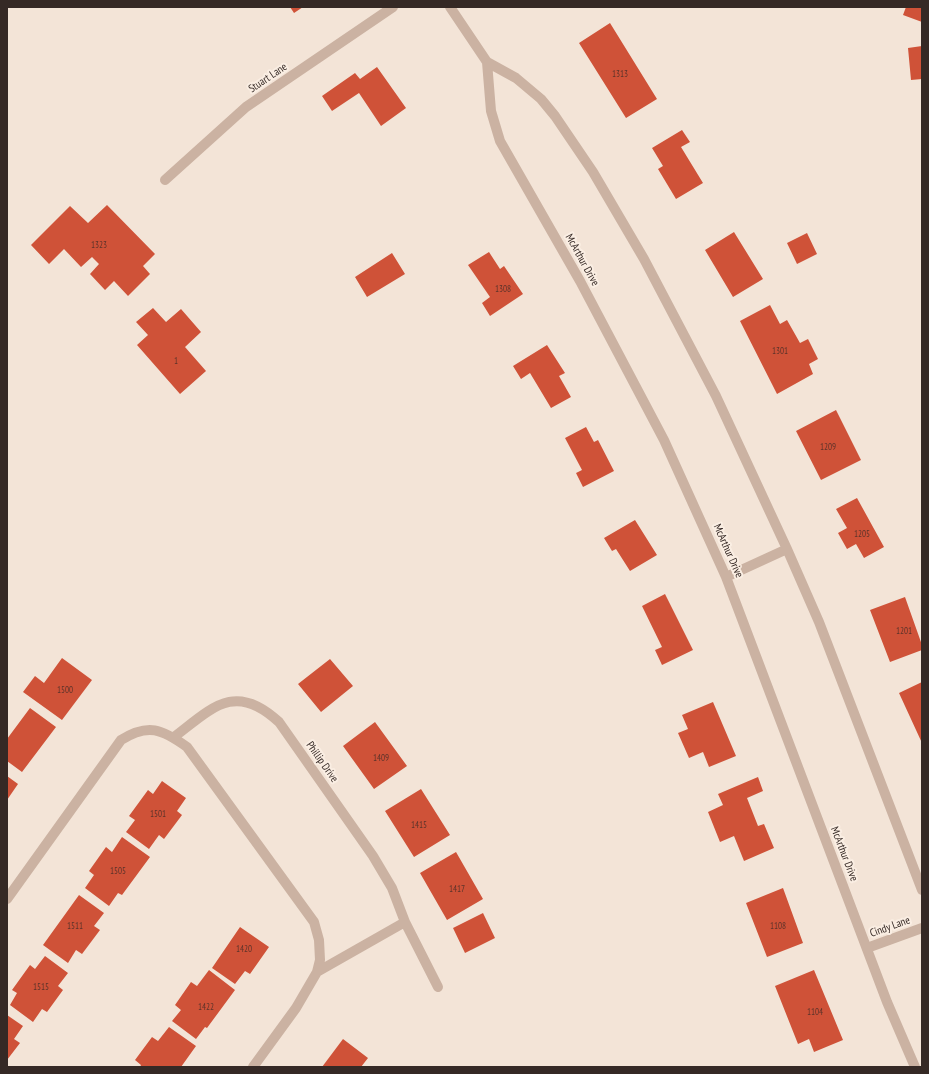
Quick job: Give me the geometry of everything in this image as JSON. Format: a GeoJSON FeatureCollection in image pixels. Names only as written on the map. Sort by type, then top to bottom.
{"type":"FeatureCollection","features":[{"type":"Feature","properties":{"kind":"street","name":"Stuart Lane"},"geometry":{"type":"LineString","coordinates":[[165,180],[246,107],[393,7]]}},
{"type":"Feature","properties":{"kind":"street"},"geometry":{"type":"LineString","coordinates":[[450,7],[487,62],[516,78],[541,99],[593,172],[644,259],[716,396],[787,549],[819,622],[922,890]]}},
{"type":"Feature","properties":{"kind":"street","name":"McArthur Drive"},"geometry":{"type":"LineString","coordinates":[[487,62],[488,96],[500,141],[580,281],[664,440],[726,576],[867,948],[915,1067]]}},
{"type":"Feature","properties":{"kind":"street"},"geometry":{"type":"LineString","coordinates":[[726,576],[787,549]]}},
{"type":"Feature","properties":{"kind":"street","name":"Phillip Drive"},"geometry":{"type":"LineString","coordinates":[[174,737],[209,710],[224,702],[241,700],[268,712],[279,722],[373,856],[392,888],[405,922],[438,987]]}},
{"type":"Feature","properties":{"kind":"street"},"geometry":{"type":"LineString","coordinates":[[7,899],[121,740],[134,732],[144,729],[155,729],[174,737],[187,747],[314,922],[319,940],[320,960],[317,972],[296,1008],[253,1067]]}},
{"type":"Feature","properties":{"kind":"street"},"geometry":{"type":"LineString","coordinates":[[317,972],[405,922]]}},
{"type":"Feature","properties":{"kind":"street","name":"Cindy Lane"},"geometry":{"type":"LineString","coordinates":[[867,948],[922,928]]}},
{"type":"Feature","properties":{"kind":"building"},"geometry":{"type":"Polygon","coordinates":[[[290,7],[303,7],[294,13],[290,7]]]}},
{"type":"Feature","properties":{"kind":"building"},"geometry":{"type":"Polygon","coordinates":[[[906,7],[922,7],[922,22],[903,15],[906,7]]]}},
{"type":"Feature","properties":{"kind":"building"},"geometry":{"type":"Polygon","coordinates":[[[610,23],[657,99],[626,118],[579,43],[610,23]]]}},
{"type":"Feature","properties":{"kind":"building"},"geometry":{"type":"Polygon","coordinates":[[[922,46],[922,79],[911,80],[908,48],[922,46]]]}},
{"type":"Feature","properties":{"kind":"building"},"geometry":{"type":"Polygon","coordinates":[[[377,67],[406,108],[381,126],[359,93],[332,111],[322,96],[355,73],[360,79],[377,67]]]}},
{"type":"Feature","properties":{"kind":"building"},"geometry":{"type":"Polygon","coordinates":[[[682,130],[690,142],[681,147],[703,183],[676,199],[658,169],[663,166],[652,148],[682,130]]]}},
{"type":"Feature","properties":{"kind":"building"},"geometry":{"type":"Polygon","coordinates":[[[107,205],[155,254],[143,266],[150,274],[128,296],[114,281],[105,290],[90,274],[99,264],[92,257],[81,267],[64,249],[49,264],[31,245],[70,206],[88,223],[107,205]]]}},
{"type":"Feature","properties":{"kind":"building"},"geometry":{"type":"Polygon","coordinates":[[[734,232],[763,279],[733,297],[705,250],[734,232]]]}},
{"type":"Feature","properties":{"kind":"building"},"geometry":{"type":"Polygon","coordinates":[[[807,233],[817,254],[797,264],[787,243],[807,233]]]}},
{"type":"Feature","properties":{"kind":"building"},"geometry":{"type":"Polygon","coordinates":[[[489,252],[500,269],[504,266],[523,294],[490,316],[482,303],[490,297],[468,265],[489,252]]]}},
{"type":"Feature","properties":{"kind":"building"},"geometry":{"type":"Polygon","coordinates":[[[392,253],[405,274],[367,297],[355,277],[392,253]]]}},
{"type":"Feature","properties":{"kind":"building"},"geometry":{"type":"Polygon","coordinates":[[[770,305],[780,324],[787,320],[800,343],[808,339],[818,359],[809,364],[813,374],[777,394],[740,321],[770,305]]]}},
{"type":"Feature","properties":{"kind":"building"},"geometry":{"type":"Polygon","coordinates":[[[153,308],[166,322],[181,309],[201,332],[185,347],[206,371],[180,394],[137,345],[148,335],[136,322],[153,308]]]}},
{"type":"Feature","properties":{"kind":"building"},"geometry":{"type":"Polygon","coordinates":[[[547,345],[565,373],[559,376],[571,397],[551,408],[530,373],[521,379],[513,366],[547,345]]]}},
{"type":"Feature","properties":{"kind":"building"},"geometry":{"type":"Polygon","coordinates":[[[836,410],[861,460],[821,480],[796,431],[836,410]]]}},
{"type":"Feature","properties":{"kind":"building"},"geometry":{"type":"Polygon","coordinates":[[[586,427],[594,442],[598,440],[614,471],[583,487],[576,473],[582,470],[565,438],[586,427]]]}},
{"type":"Feature","properties":{"kind":"building"},"geometry":{"type":"Polygon","coordinates":[[[857,498],[884,547],[864,558],[856,544],[847,549],[838,533],[847,528],[836,509],[857,498]]]}},
{"type":"Feature","properties":{"kind":"building"},"geometry":{"type":"Polygon","coordinates":[[[635,520],[657,555],[630,571],[616,549],[612,551],[604,538],[635,520]]]}},
{"type":"Feature","properties":{"kind":"building"},"geometry":{"type":"Polygon","coordinates":[[[665,594],[693,650],[662,665],[655,650],[662,647],[642,606],[665,594]]]}},
{"type":"Feature","properties":{"kind":"building"},"geometry":{"type":"Polygon","coordinates":[[[905,597],[922,645],[922,650],[890,662],[870,610],[905,597]]]}},
{"type":"Feature","properties":{"kind":"building"},"geometry":{"type":"Polygon","coordinates":[[[62,658],[92,680],[62,720],[23,692],[35,676],[44,683],[62,658]]]}},
{"type":"Feature","properties":{"kind":"building"},"geometry":{"type":"Polygon","coordinates":[[[330,659],[353,686],[321,712],[298,684],[330,659]]]}},
{"type":"Feature","properties":{"kind":"building"},"geometry":{"type":"Polygon","coordinates":[[[922,682],[922,743],[899,693],[922,682]]]}},
{"type":"Feature","properties":{"kind":"building"},"geometry":{"type":"Polygon","coordinates":[[[713,702],[736,756],[709,767],[703,752],[689,758],[678,733],[688,729],[682,715],[713,702]]]}},
{"type":"Feature","properties":{"kind":"building"},"geometry":{"type":"Polygon","coordinates":[[[30,708],[56,727],[22,772],[7,761],[7,739],[30,708]]]}},
{"type":"Feature","properties":{"kind":"building"},"geometry":{"type":"Polygon","coordinates":[[[375,722],[407,766],[374,789],[343,746],[375,722]]]}},
{"type":"Feature","properties":{"kind":"building"},"geometry":{"type":"Polygon","coordinates":[[[7,776],[18,784],[7,800],[7,776]]]}},
{"type":"Feature","properties":{"kind":"building"},"geometry":{"type":"Polygon","coordinates":[[[758,777],[763,791],[747,798],[758,826],[764,824],[774,848],[744,861],[734,836],[720,842],[708,812],[723,805],[718,794],[758,777]]]}},
{"type":"Feature","properties":{"kind":"building"},"geometry":{"type":"Polygon","coordinates":[[[162,781],[186,798],[177,811],[182,815],[164,839],[159,835],[149,849],[126,832],[135,820],[129,816],[148,790],[153,794],[162,781]]]}},
{"type":"Feature","properties":{"kind":"building"},"geometry":{"type":"Polygon","coordinates":[[[421,789],[450,835],[414,857],[385,811],[421,789]]]}},
{"type":"Feature","properties":{"kind":"building"},"geometry":{"type":"Polygon","coordinates":[[[122,837],[150,857],[122,895],[118,893],[109,906],[85,888],[94,875],[89,871],[106,847],[112,852],[122,837]]]}},
{"type":"Feature","properties":{"kind":"building"},"geometry":{"type":"Polygon","coordinates":[[[456,852],[483,899],[447,920],[420,873],[456,852]]]}},
{"type":"Feature","properties":{"kind":"building"},"geometry":{"type":"Polygon","coordinates":[[[783,888],[803,943],[767,957],[746,903],[783,888]]]}},
{"type":"Feature","properties":{"kind":"building"},"geometry":{"type":"Polygon","coordinates":[[[79,895],[104,913],[94,926],[100,930],[82,954],[76,950],[68,963],[43,945],[79,895]]]}},
{"type":"Feature","properties":{"kind":"building"},"geometry":{"type":"Polygon","coordinates":[[[483,913],[495,938],[465,953],[453,928],[483,913]]]}},
{"type":"Feature","properties":{"kind":"building"},"geometry":{"type":"Polygon","coordinates":[[[240,927],[269,947],[250,974],[245,971],[235,984],[212,968],[240,927]]]}},
{"type":"Feature","properties":{"kind":"building"},"geometry":{"type":"Polygon","coordinates":[[[45,956],[68,973],[58,986],[63,990],[47,1012],[42,1009],[33,1022],[10,1005],[17,993],[12,990],[30,965],[35,969],[45,956]]]}},
{"type":"Feature","properties":{"kind":"building"},"geometry":{"type":"Polygon","coordinates":[[[209,970],[235,990],[207,1028],[205,1027],[196,1039],[172,1021],[181,1010],[175,1005],[191,982],[197,986],[209,970]]]}},
{"type":"Feature","properties":{"kind":"building"},"geometry":{"type":"Polygon","coordinates":[[[814,970],[843,1040],[814,1052],[809,1039],[798,1044],[775,986],[814,970]]]}},
{"type":"Feature","properties":{"kind":"building"},"geometry":{"type":"Polygon","coordinates":[[[7,1015],[23,1026],[14,1039],[20,1043],[7,1060],[7,1015]]]}},
{"type":"Feature","properties":{"kind":"building"},"geometry":{"type":"Polygon","coordinates":[[[169,1027],[196,1046],[181,1067],[140,1067],[141,1065],[135,1060],[152,1037],[158,1041],[169,1027]]]}},
{"type":"Feature","properties":{"kind":"building"},"geometry":{"type":"Polygon","coordinates":[[[343,1039],[368,1058],[361,1067],[322,1067],[343,1039]]]}}]}
